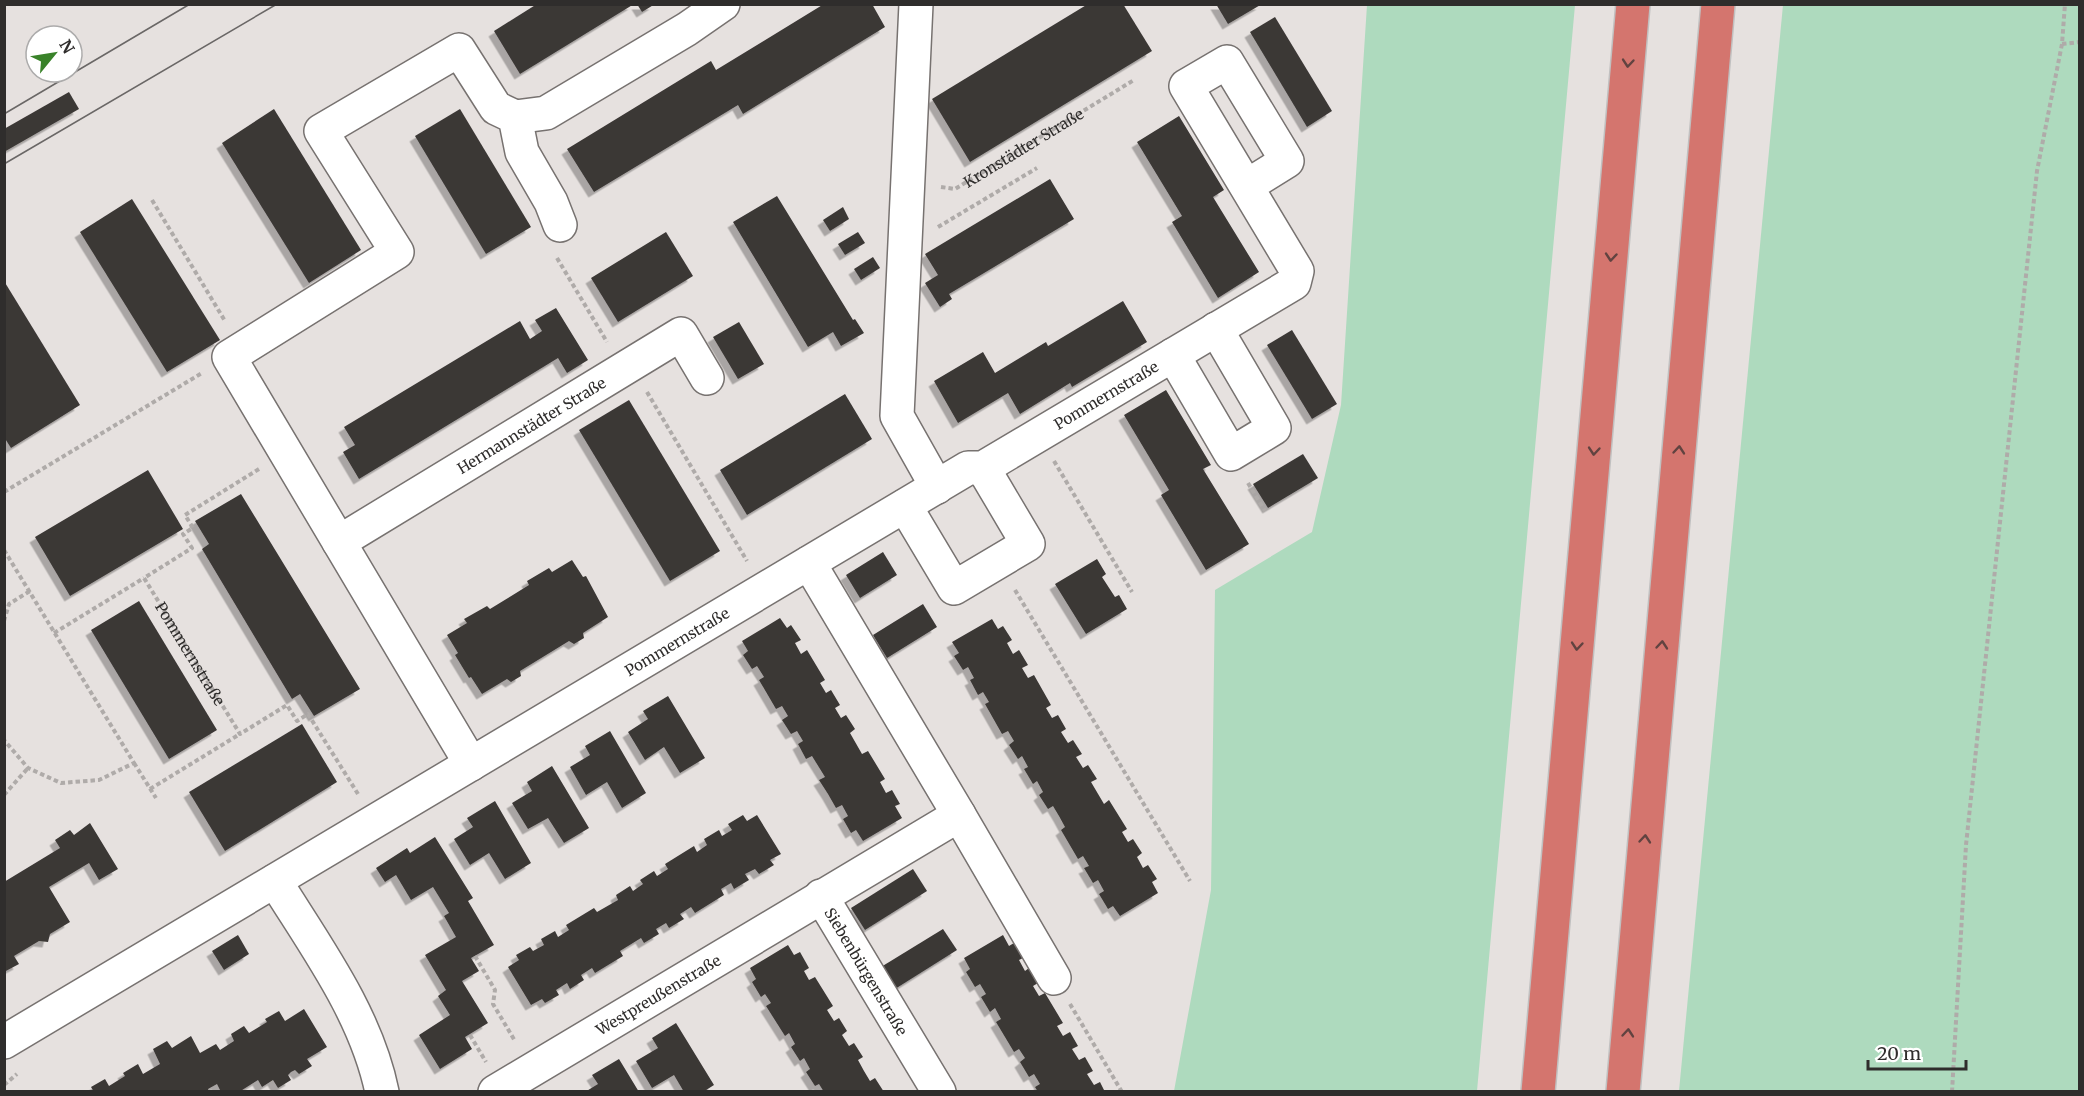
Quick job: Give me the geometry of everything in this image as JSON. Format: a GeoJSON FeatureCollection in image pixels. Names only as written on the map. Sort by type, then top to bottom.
{"type":"FeatureCollection","features":[{"type":"Feature","properties":{"kind":"highway"},"geometry":{"type":"LineString","coordinates":[[1538,1092],[1634,4]]}},
{"type":"Feature","properties":{"kind":"highway"},"geometry":{"type":"LineString","coordinates":[[1623,1092],[1718,4]]}},
{"type":"Feature","properties":{"kind":"street"},"geometry":{"type":"LineString","coordinates":[[471,764],[286,453],[236,353],[397,252],[321,131],[459,50],[495,108],[515,117],[546,113],[687,29],[723,4]]}},
{"type":"Feature","properties":{"kind":"street"},"geometry":{"type":"LineString","coordinates":[[916,4],[897,416],[937,487]]}},
{"type":"Feature","properties":{"kind":"street"},"geometry":{"type":"LineString","coordinates":[[515,117],[522,152],[551,202],[560,225]]}},
{"type":"Feature","properties":{"kind":"street","name":"Pommernstraße"},"geometry":{"type":"LineString","coordinates":[[4,1042],[968,468],[983,468],[1294,283],[1297,271],[1247,186]]}},
{"type":"Feature","properties":{"kind":"street","name":"Pommernstraße"},"geometry":{"type":"LineString","coordinates":[[1173,355],[1231,454],[1266,433],[1274,428],[1216,329]]}},
{"type":"Feature","properties":{"kind":"street","name":"Hermannstädter Straße"},"geometry":{"type":"LineString","coordinates":[[339,542],[681,334],[707,378]]}},
{"type":"Feature","properties":{"kind":"street"},"geometry":{"type":"LineString","coordinates":[[905,506],[954,588],[1028,543],[983,468]]}},
{"type":"Feature","properties":{"kind":"street"},"geometry":{"type":"LineString","coordinates":[[809,563],[1054,978]]}},
{"type":"Feature","properties":{"kind":"street","name":"Siebenbürgenstraße"},"geometry":{"type":"LineString","coordinates":[[939,1092],[821,896],[959,815]]}},
{"type":"Feature","properties":{"kind":"street"},"geometry":{"type":"LineString","coordinates":[[275,881],[337,980],[362,1030],[382,1092]]}},
{"type":"Feature","properties":{"kind":"street","name":"Westpreußenstraße"},"geometry":{"type":"LineString","coordinates":[[495,1092],[821,896]]}},
{"type":"Feature","properties":{"kind":"path"},"geometry":{"type":"LineString","coordinates":[[1952,1092],[1966,844],[2037,171],[2062,44],[2065,4]]}},
{"type":"Feature","properties":{"kind":"path"},"geometry":{"type":"LineString","coordinates":[[2062,44],[2079,42]]}},
{"type":"Feature","properties":{"kind":"path","name":"Kronstädter Straße"},"geometry":{"type":"LineString","coordinates":[[908,181],[955,189],[1134,80]]}},
{"type":"Feature","properties":{"kind":"path","name":"Kronstädter Straße"},"geometry":{"type":"LineString","coordinates":[[904,248],[1037,168]]}},
{"type":"Feature","properties":{"kind":"path"},"geometry":{"type":"LineString","coordinates":[[5,491],[236,353],[152,200]]}},
{"type":"Feature","properties":{"kind":"path"},"geometry":{"type":"LineString","coordinates":[[564,270],[764,590]]}},
{"type":"Feature","properties":{"kind":"path","name":"Pommernstraße"},"geometry":{"type":"LineString","coordinates":[[1039,435],[1132,592]]}},
{"type":"Feature","properties":{"kind":"path"},"geometry":{"type":"LineString","coordinates":[[54,633],[192,548],[183,534],[193,528],[185,515],[286,453]]}},
{"type":"Feature","properties":{"kind":"path"},"geometry":{"type":"LineString","coordinates":[[4,550],[156,798]]}},
{"type":"Feature","properties":{"kind":"path"},"geometry":{"type":"LineString","coordinates":[[998,561],[1190,881]]}},
{"type":"Feature","properties":{"kind":"path","name":"Pommernstraße"},"geometry":{"type":"LineString","coordinates":[[144,578],[240,734]]}},
{"type":"Feature","properties":{"kind":"path"},"geometry":{"type":"LineString","coordinates":[[4,621],[7,603],[30,591]]}},
{"type":"Feature","properties":{"kind":"path"},"geometry":{"type":"LineString","coordinates":[[150,789],[287,705],[297,722],[308,714],[375,822]]}},
{"type":"Feature","properties":{"kind":"path"},"geometry":{"type":"LineString","coordinates":[[4,740],[27,768],[61,783],[99,780],[134,763]]}},
{"type":"Feature","properties":{"kind":"path"},"geometry":{"type":"LineString","coordinates":[[4,795],[27,768]]}},
{"type":"Feature","properties":{"kind":"path"},"geometry":{"type":"LineString","coordinates":[[475,956],[495,990],[493,1004],[532,1070]]}},
{"type":"Feature","properties":{"kind":"path"},"geometry":{"type":"LineString","coordinates":[[1054,978],[1122,1092]]}},
{"type":"Feature","properties":{"kind":"green space"},"geometry":{"type":"Polygon","coordinates":[[[1367,5],[1575,5],[1477,1091],[1174,1091],[1211,890],[1215,590],[1312,532],[1341,405],[1367,5]]]}},
{"type":"Feature","properties":{"kind":"green space"},"geometry":{"type":"Polygon","coordinates":[[[1783,5],[2079,5],[2079,1091],[1679,1091],[1783,5]]]}},
{"type":"Feature","properties":{"kind":"building"},"geometry":{"type":"Polygon","coordinates":[[[537,4],[634,4],[520,74],[494,31],[537,4]]]}},
{"type":"Feature","properties":{"kind":"building"},"geometry":{"type":"Polygon","coordinates":[[[637,4],[655,4],[642,12],[637,4]]]}},
{"type":"Feature","properties":{"kind":"building"},"geometry":{"type":"Polygon","coordinates":[[[824,4],[872,4],[885,27],[743,114],[738,105],[594,192],[567,149],[711,61],[716,70],[824,4]]]}},
{"type":"Feature","properties":{"kind":"building"},"geometry":{"type":"Polygon","coordinates":[[[1088,4],[1123,4],[1152,51],[970,162],[932,99],[1088,4]]]}},
{"type":"Feature","properties":{"kind":"building"},"geometry":{"type":"Polygon","coordinates":[[[1216,4],[1262,4],[1228,24],[1216,4]]]}},
{"type":"Feature","properties":{"kind":"building"},"geometry":{"type":"Polygon","coordinates":[[[1275,17],[1332,111],[1307,127],[1250,32],[1275,17]]]}},
{"type":"Feature","properties":{"kind":"building"},"geometry":{"type":"Polygon","coordinates":[[[69,92],[79,109],[4,152],[4,129],[69,92]]]}},
{"type":"Feature","properties":{"kind":"building"},"geometry":{"type":"Polygon","coordinates":[[[274,109],[361,250],[309,283],[222,143],[274,109]]]}},
{"type":"Feature","properties":{"kind":"building"},"geometry":{"type":"Polygon","coordinates":[[[460,109],[531,227],[486,254],[415,136],[460,109]]]}},
{"type":"Feature","properties":{"kind":"building"},"geometry":{"type":"Polygon","coordinates":[[[1179,116],[1224,190],[1213,197],[1259,272],[1218,298],[1172,222],[1182,216],[1137,142],[1179,116]]]}},
{"type":"Feature","properties":{"kind":"building"},"geometry":{"type":"Polygon","coordinates":[[[1050,179],[1074,219],[949,294],[952,299],[940,307],[925,283],[938,275],[925,254],[1050,179]]]}},
{"type":"Feature","properties":{"kind":"building"},"geometry":{"type":"Polygon","coordinates":[[[777,196],[853,320],[855,319],[864,333],[841,346],[833,332],[808,347],[733,222],[777,196]]]}},
{"type":"Feature","properties":{"kind":"building"},"geometry":{"type":"Polygon","coordinates":[[[132,199],[220,340],[167,372],[80,232],[132,199]]]}},
{"type":"Feature","properties":{"kind":"building"},"geometry":{"type":"Polygon","coordinates":[[[843,207],[849,219],[830,231],[823,220],[843,207]]]}},
{"type":"Feature","properties":{"kind":"building"},"geometry":{"type":"Polygon","coordinates":[[[666,232],[693,276],[618,322],[591,278],[666,232]]]}},
{"type":"Feature","properties":{"kind":"building"},"geometry":{"type":"Polygon","coordinates":[[[858,232],[865,243],[845,255],[838,244],[858,232]]]}},
{"type":"Feature","properties":{"kind":"building"},"geometry":{"type":"Polygon","coordinates":[[[873,257],[880,268],[861,280],[854,269],[873,257]]]}},
{"type":"Feature","properties":{"kind":"building"},"geometry":{"type":"Polygon","coordinates":[[[4,281],[80,405],[11,448],[4,437],[4,281]]]}},
{"type":"Feature","properties":{"kind":"building"},"geometry":{"type":"Polygon","coordinates":[[[1123,301],[1147,342],[1072,387],[1070,383],[1020,414],[1008,393],[958,423],[934,381],[983,352],[995,373],[1046,342],[1048,346],[1123,301]]]}},
{"type":"Feature","properties":{"kind":"building"},"geometry":{"type":"Polygon","coordinates":[[[556,308],[588,360],[567,373],[558,358],[359,479],[343,452],[355,445],[344,427],[520,321],[530,339],[542,331],[535,320],[556,308]]]}},
{"type":"Feature","properties":{"kind":"building"},"geometry":{"type":"Polygon","coordinates":[[[739,322],[764,364],[738,379],[713,337],[739,322]]]}},
{"type":"Feature","properties":{"kind":"building"},"geometry":{"type":"Polygon","coordinates":[[[1292,330],[1337,404],[1312,419],[1267,345],[1292,330]]]}},
{"type":"Feature","properties":{"kind":"building"},"geometry":{"type":"Polygon","coordinates":[[[1166,390],[1211,465],[1203,469],[1249,544],[1206,570],[1161,495],[1169,490],[1124,415],[1166,390]]]}},
{"type":"Feature","properties":{"kind":"building"},"geometry":{"type":"Polygon","coordinates":[[[845,394],[872,439],[747,515],[720,470],[845,394]]]}},
{"type":"Feature","properties":{"kind":"building"},"geometry":{"type":"Polygon","coordinates":[[[629,400],[720,551],[670,581],[579,430],[629,400]]]}},
{"type":"Feature","properties":{"kind":"building"},"geometry":{"type":"Polygon","coordinates":[[[1303,454],[1318,478],[1268,508],[1253,484],[1303,454]]]}},
{"type":"Feature","properties":{"kind":"building"},"geometry":{"type":"Polygon","coordinates":[[[148,470],[183,529],[70,596],[35,537],[148,470]]]}},
{"type":"Feature","properties":{"kind":"building"},"geometry":{"type":"Polygon","coordinates":[[[241,494],[360,689],[314,716],[300,694],[292,699],[202,549],[209,544],[195,521],[241,494]]]}},
{"type":"Feature","properties":{"kind":"building"},"geometry":{"type":"Polygon","coordinates":[[[883,552],[897,575],[860,598],[846,575],[883,552]]]}},
{"type":"Feature","properties":{"kind":"building"},"geometry":{"type":"Polygon","coordinates":[[[1097,559],[1106,574],[1102,577],[1115,597],[1119,595],[1127,609],[1086,634],[1055,584],[1097,559]]]}},
{"type":"Feature","properties":{"kind":"building"},"geometry":{"type":"Polygon","coordinates":[[[572,560],[583,577],[586,576],[608,617],[583,633],[584,638],[574,644],[569,641],[520,671],[521,676],[511,682],[507,679],[482,694],[455,655],[458,653],[447,635],[467,623],[464,619],[487,606],[490,609],[529,585],[527,581],[549,568],[552,572],[572,560]]]}},
{"type":"Feature","properties":{"kind":"building"},"geometry":{"type":"Polygon","coordinates":[[[139,601],[217,730],[169,759],[91,630],[139,601]]]}},
{"type":"Feature","properties":{"kind":"building"},"geometry":{"type":"Polygon","coordinates":[[[923,604],[937,627],[887,658],[873,635],[923,604]]]}},
{"type":"Feature","properties":{"kind":"building"},"geometry":{"type":"Polygon","coordinates":[[[780,618],[787,628],[791,625],[801,640],[795,643],[801,654],[807,650],[825,680],[820,683],[826,693],[831,690],[840,705],[835,708],[841,718],[846,715],[855,729],[850,733],[862,754],[868,751],[885,779],[880,782],[886,793],[892,790],[900,804],[895,806],[902,818],[863,841],[856,830],[851,833],[843,819],[848,816],[842,805],[836,808],[819,780],[825,777],[812,756],[806,759],[798,744],[803,741],[797,731],[791,734],[782,720],[788,716],[782,706],[776,709],[759,680],[764,677],[757,666],[752,669],[743,655],[748,651],[742,641],[780,618]]]}},
{"type":"Feature","properties":{"kind":"building"},"geometry":{"type":"Polygon","coordinates":[[[992,619],[998,629],[1003,626],[1012,640],[1007,643],[1013,654],[1019,650],[1028,665],[1022,668],[1028,678],[1034,675],[1051,705],[1046,708],[1052,718],[1058,715],[1066,729],[1061,732],[1068,743],[1073,740],[1082,754],[1076,757],[1083,768],[1088,765],[1097,779],[1091,782],[1104,804],[1109,800],[1127,829],[1122,832],[1128,842],[1133,839],[1142,853],[1137,857],[1143,868],[1148,865],[1157,879],[1152,882],[1158,893],[1120,916],[1113,906],[1108,909],[1099,894],[1104,891],[1098,880],[1093,883],[1084,868],[1089,866],[1083,856],[1078,859],[1061,830],[1065,827],[1053,806],[1048,809],[1039,795],[1043,792],[1037,781],[1033,784],[1024,769],[1028,767],[1022,756],[1018,759],[1009,745],[1014,741],[1008,731],[1002,734],[985,704],[989,702],[983,692],[978,695],[970,680],[974,678],[968,667],[963,670],[954,656],[959,653],[952,642],[992,619]]]}},
{"type":"Feature","properties":{"kind":"building"},"geometry":{"type":"Polygon","coordinates":[[[668,696],[705,758],[680,773],[664,747],[645,760],[628,732],[648,719],[643,711],[668,696]]]}},
{"type":"Feature","properties":{"kind":"building"},"geometry":{"type":"Polygon","coordinates":[[[302,724],[337,782],[225,851],[189,792],[302,724]]]}},
{"type":"Feature","properties":{"kind":"building"},"geometry":{"type":"Polygon","coordinates":[[[610,731],[646,793],[622,808],[607,782],[586,795],[570,767],[590,755],[585,746],[610,731]]]}},
{"type":"Feature","properties":{"kind":"building"},"geometry":{"type":"Polygon","coordinates":[[[552,766],[589,828],[564,843],[548,818],[528,829],[512,803],[532,791],[527,782],[552,766]]]}},
{"type":"Feature","properties":{"kind":"building"},"geometry":{"type":"Polygon","coordinates":[[[495,801],[531,863],[505,879],[489,853],[470,865],[454,839],[473,827],[467,818],[495,801]]]}},
{"type":"Feature","properties":{"kind":"building"},"geometry":{"type":"Polygon","coordinates":[[[743,815],[747,821],[757,815],[781,854],[770,860],[774,865],[759,874],[755,869],[745,874],[749,880],[734,889],[731,883],[721,889],[724,895],[695,913],[691,907],[680,914],[684,919],[669,928],[666,923],[656,929],[659,934],[644,943],[641,938],[620,951],[623,956],[595,973],[592,968],[581,975],[584,980],[570,989],[567,983],[556,990],[559,995],[545,1003],[542,999],[531,1005],[508,967],[519,960],[516,955],[530,947],[533,951],[544,945],[541,939],[555,931],[558,937],[569,930],[566,925],[594,908],[597,912],[618,900],[616,895],[630,886],[633,891],[643,884],[640,880],[654,871],[657,876],[668,869],[665,864],[694,846],[697,852],[707,845],[704,839],[719,830],[722,836],[732,830],[728,824],[743,815]]]}},
{"type":"Feature","properties":{"kind":"building"},"geometry":{"type":"Polygon","coordinates":[[[90,823],[118,869],[99,880],[89,863],[49,887],[70,922],[50,934],[48,942],[39,941],[14,956],[19,964],[4,972],[4,882],[60,848],[55,840],[70,830],[74,835],[90,823]]]}},
{"type":"Feature","properties":{"kind":"building"},"geometry":{"type":"Polygon","coordinates":[[[435,837],[473,898],[468,901],[494,945],[471,958],[479,971],[462,981],[488,1023],[465,1037],[472,1049],[440,1069],[419,1035],[450,1015],[438,996],[446,990],[425,955],[456,937],[444,916],[449,913],[433,887],[411,900],[396,875],[385,882],[376,868],[407,848],[410,853],[435,837]]]}},
{"type":"Feature","properties":{"kind":"building"},"geometry":{"type":"Polygon","coordinates":[[[913,869],[927,891],[865,930],[851,908],[913,869]]]}},
{"type":"Feature","properties":{"kind":"building"},"geometry":{"type":"Polygon","coordinates":[[[943,929],[957,950],[895,989],[881,967],[943,929]]]}},
{"type":"Feature","properties":{"kind":"building"},"geometry":{"type":"Polygon","coordinates":[[[238,935],[249,954],[224,970],[212,951],[238,935]]]}},
{"type":"Feature","properties":{"kind":"building"},"geometry":{"type":"Polygon","coordinates":[[[1003,935],[1009,946],[1014,943],[1023,958],[1019,960],[1025,971],[1029,968],[1038,983],[1033,986],[1039,996],[1045,993],[1063,1023],[1057,1026],[1063,1036],[1070,1032],[1078,1046],[1072,1049],[1079,1060],[1085,1057],[1093,1071],[1087,1074],[1094,1085],[1100,1082],[1105,1092],[1038,1092],[1035,1087],[1040,1084],[1034,1074],[1029,1077],[1020,1062],[1025,1058],[1019,1049],[1014,1052],[996,1022],[1001,1019],[995,1008],[990,1012],[981,997],[986,994],[980,984],[975,987],[966,972],[970,969],[964,958],[1003,935]]]}},
{"type":"Feature","properties":{"kind":"building"},"geometry":{"type":"Polygon","coordinates":[[[788,945],[794,955],[800,952],[809,968],[804,971],[809,980],[815,977],[833,1006],[827,1010],[834,1021],[839,1018],[847,1031],[842,1035],[849,1046],[854,1043],[863,1057],[858,1060],[870,1081],[875,1078],[884,1092],[824,1092],[819,1084],[815,1086],[806,1072],[810,1069],[804,1058],[800,1061],[791,1047],[795,1044],[789,1033],[785,1036],[766,1006],[771,1003],[765,994],[761,997],[752,982],[756,979],[750,968],[788,945]]]}},
{"type":"Feature","properties":{"kind":"building"},"geometry":{"type":"Polygon","coordinates":[[[304,1009],[327,1047],[307,1059],[312,1066],[299,1074],[295,1070],[291,1072],[288,1075],[291,1080],[278,1088],[273,1080],[262,1087],[258,1080],[239,1092],[221,1092],[217,1084],[208,1089],[209,1092],[94,1092],[91,1087],[105,1079],[109,1086],[125,1076],[123,1073],[138,1064],[143,1074],[160,1064],[153,1049],[167,1041],[172,1048],[191,1036],[200,1053],[216,1044],[220,1050],[234,1041],[231,1034],[244,1026],[249,1033],[267,1022],[265,1019],[279,1011],[285,1021],[304,1009]]]}},
{"type":"Feature","properties":{"kind":"building"},"geometry":{"type":"Polygon","coordinates":[[[676,1023],[714,1085],[703,1092],[684,1092],[674,1075],[652,1088],[636,1061],[658,1048],[652,1038],[676,1023]]]}},
{"type":"Feature","properties":{"kind":"building"},"geometry":{"type":"Polygon","coordinates":[[[619,1059],[639,1092],[585,1092],[598,1084],[592,1075],[619,1059]]]}},
{"type":"Feature","properties":{"kind":"tram line"},"geometry":{"type":"LineString","coordinates":[[4,114],[190,4]]}},
{"type":"Feature","properties":{"kind":"tram line"},"geometry":{"type":"LineString","coordinates":[[4,164],[277,4]]}}]}
